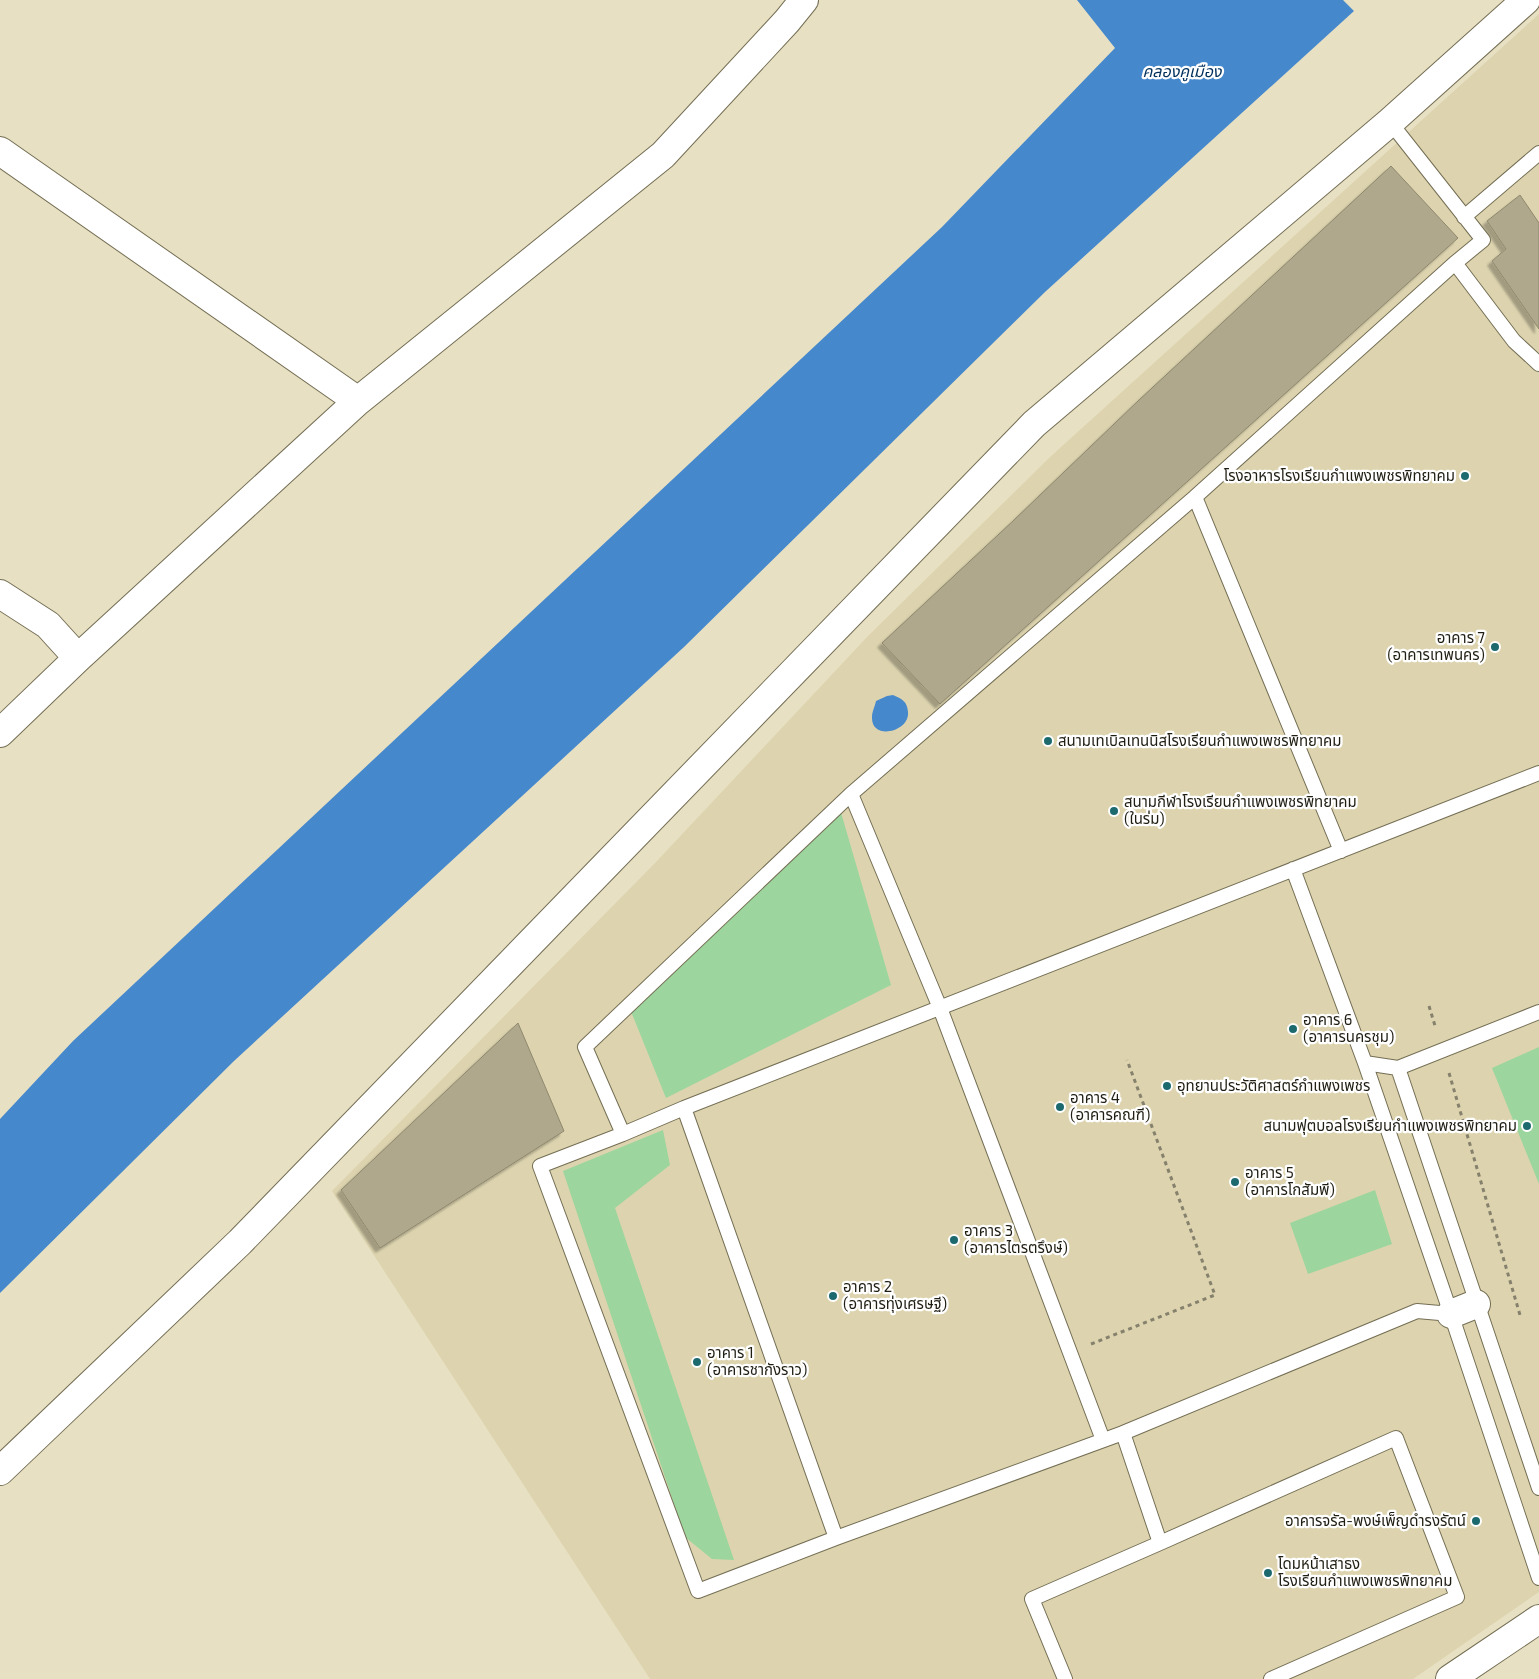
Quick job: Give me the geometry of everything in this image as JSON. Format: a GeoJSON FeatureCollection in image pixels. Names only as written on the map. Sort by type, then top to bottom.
{"type":"FeatureCollection","features":[{"type":"Feature","properties":{"kind":"street"},"geometry":{"type":"LineString","coordinates":[[0,733],[78,658],[358,401],[664,154],[804,0]]}},
{"type":"Feature","properties":{"kind":"street"},"geometry":{"type":"LineString","coordinates":[[0,1471],[240,1242],[1034,424],[1390,122],[1526,0]]}},
{"type":"Feature","properties":{"kind":"street"},"geometry":{"type":"LineString","coordinates":[[0,151],[358,401]]}},
{"type":"Feature","properties":{"kind":"street"},"geometry":{"type":"LineString","coordinates":[[0,594],[48,625],[78,658]]}},
{"type":"Feature","properties":{"kind":"street"},"geometry":{"type":"LineString","coordinates":[[1450,1679],[1539,1619]]}},
{"type":"Feature","properties":{"kind":"lane"},"geometry":{"type":"LineString","coordinates":[[623,1134],[585,1047],[851,794],[1195,497],[1483,240],[1390,122]]}},
{"type":"Feature","properties":{"kind":"lane"},"geometry":{"type":"LineString","coordinates":[[1464,217],[1539,153]]}},
{"type":"Feature","properties":{"kind":"lane"},"geometry":{"type":"LineString","coordinates":[[1455,263],[1514,340],[1539,364]]}},
{"type":"Feature","properties":{"kind":"lane"},"geometry":{"type":"LineString","coordinates":[[1195,497],[1341,851]]}},
{"type":"Feature","properties":{"kind":"lane"},"geometry":{"type":"LineString","coordinates":[[1464,1309],[1417,1311],[1123,1433],[836,1538],[698,1591],[540,1166],[1539,773]]}},
{"type":"Feature","properties":{"kind":"lane"},"geometry":{"type":"LineString","coordinates":[[851,794],[940,1008],[1103,1440]]}},
{"type":"Feature","properties":{"kind":"lane"},"geometry":{"type":"LineString","coordinates":[[1292,869],[1365,1063],[1464,1309],[1539,1488]]}},
{"type":"Feature","properties":{"kind":"lane"},"geometry":{"type":"LineString","coordinates":[[1365,1063],[1398,1068],[1539,1012]]}},
{"type":"Feature","properties":{"kind":"lane"},"geometry":{"type":"LineString","coordinates":[[1398,1068],[1539,1578]]}},
{"type":"Feature","properties":{"kind":"lane"},"geometry":{"type":"LineString","coordinates":[[684,1108],[836,1538]]}},
{"type":"Feature","properties":{"kind":"lane"},"geometry":{"type":"LineString","coordinates":[[1123,1433],[1160,1543]]}},
{"type":"Feature","properties":{"kind":"lane"},"geometry":{"type":"LineString","coordinates":[[1065,1679],[1032,1599],[1396,1438],[1457,1597],[1271,1679]]}},
{"type":"Feature","properties":{"kind":"path"},"geometry":{"type":"LineString","coordinates":[[1429,1006],[1437,1034]]}},
{"type":"Feature","properties":{"kind":"path"},"geometry":{"type":"LineString","coordinates":[[1090,1344],[1215,1295],[1127,1060]]}},
{"type":"Feature","properties":{"kind":"path"},"geometry":{"type":"LineString","coordinates":[[1448,1072],[1520,1315]]}},
{"type":"Feature","properties":{"kind":"shaded area"},"geometry":{"type":"Polygon","coordinates":[[[1539,14],[1539,1592],[1413,1679],[650,1679],[332,1191],[655,863],[868,636],[1050,457],[1539,14]]]}},
{"type":"Feature","properties":{"kind":"green space"},"geometry":{"type":"Polygon","coordinates":[[[840,809],[891,985],[666,1098],[630,1009],[840,809]]]}},
{"type":"Feature","properties":{"kind":"green space","name":"สนามฟุตบอลโรงเรียนกำแพงเพชรพิทยาคม"},"geometry":{"type":"Polygon","coordinates":[[[1539,1047],[1539,1184],[1492,1068],[1539,1047]]]}},
{"type":"Feature","properties":{"kind":"green space"},"geometry":{"type":"Polygon","coordinates":[[[663,1130],[670,1165],[615,1208],[734,1560],[712,1559],[685,1537],[563,1171],[663,1130]]]}},
{"type":"Feature","properties":{"kind":"green space"},"geometry":{"type":"Polygon","coordinates":[[[1375,1190],[1392,1244],[1308,1274],[1290,1223],[1375,1190]]]}},
{"type":"Feature","properties":{"kind":"water","name":"คลองคูเมือง"},"geometry":{"type":"Polygon","coordinates":[[[1077,0],[1343,0],[1354,11],[1045,292],[684,647],[234,1061],[0,1293],[0,1119],[73,1041],[942,227],[1115,48],[1077,0]]]}},
{"type":"Feature","properties":{"kind":"water"},"geometry":{"type":"Polygon","coordinates":[[[893,695],[905,703],[908,712],[907,719],[897,729],[883,731],[877,729],[873,724],[872,717],[876,701],[893,695]]]}},
{"type":"Feature","properties":{"kind":"building"},"geometry":{"type":"Polygon","coordinates":[[[1391,166],[1458,238],[940,704],[882,643],[1138,401],[1391,166]]]}},
{"type":"Feature","properties":{"kind":"building"},"geometry":{"type":"Polygon","coordinates":[[[1520,195],[1539,223],[1539,329],[1492,261],[1506,249],[1487,221],[1520,195]]]}},
{"type":"Feature","properties":{"kind":"building"},"geometry":{"type":"Polygon","coordinates":[[[518,1023],[564,1131],[380,1248],[341,1190],[518,1023]]]}},
{"type":"Feature","properties":{"kind":"place","name":"โรงอาหารโรงเรียนกำแพงเพชรพิทยาคม"},"geometry":{"type":"Point","coordinates":[1465,476]}},
{"type":"Feature","properties":{"kind":"place","name":"อาคาร 7 (อาคารเทพนคร)"},"geometry":{"type":"Point","coordinates":[1495,647]}},
{"type":"Feature","properties":{"kind":"place","name":"สนามเทเบิลเทนนิสโรงเรียนกำแพงเพชรพิทยาคม"},"geometry":{"type":"Point","coordinates":[1048,741]}},
{"type":"Feature","properties":{"kind":"place","name":"สนามกีฬาโรงเรียนกำแพงเพชรพิทยาคม (ในร่ม)"},"geometry":{"type":"Point","coordinates":[1114,811]}},
{"type":"Feature","properties":{"kind":"place","name":"อาคาร 6 (อาคารนครชุม)"},"geometry":{"type":"Point","coordinates":[1293,1029]}},
{"type":"Feature","properties":{"kind":"place","name":"อุทยานประวัติศาสตร์กำแพงเพชร"},"geometry":{"type":"Point","coordinates":[1167,1086]}},
{"type":"Feature","properties":{"kind":"place","name":"อาคาร 4 (อาคารคณฑี)"},"geometry":{"type":"Point","coordinates":[1060,1107]}},
{"type":"Feature","properties":{"kind":"place","name":"สนามฟุตบอลโรงเรียนกำแพงเพชรพิทยาคม"},"geometry":{"type":"Point","coordinates":[1527,1126]}},
{"type":"Feature","properties":{"kind":"place","name":"อาคาร 5 (อาคารโกสัมพี)"},"geometry":{"type":"Point","coordinates":[1235,1182]}},
{"type":"Feature","properties":{"kind":"place","name":"อาคาร 3 (อาคารไตรตรึงษ์)"},"geometry":{"type":"Point","coordinates":[954,1240]}},
{"type":"Feature","properties":{"kind":"place","name":"อาคาร 2 (อาคารทุ่งเศรษฐี)"},"geometry":{"type":"Point","coordinates":[833,1296]}},
{"type":"Feature","properties":{"kind":"place","name":"อาคาร 1 (อาคารชากังราว)"},"geometry":{"type":"Point","coordinates":[697,1362]}},
{"type":"Feature","properties":{"kind":"place","name":"อาคารจรัล-พงษ์เพ็ญดำรงรัตน์"},"geometry":{"type":"Point","coordinates":[1476,1521]}},
{"type":"Feature","properties":{"kind":"place","name":"โดมหน้าเสาธง โรงเรียนกำแพงเพชรพิทยาคม"},"geometry":{"type":"Point","coordinates":[1268,1573]}}]}
